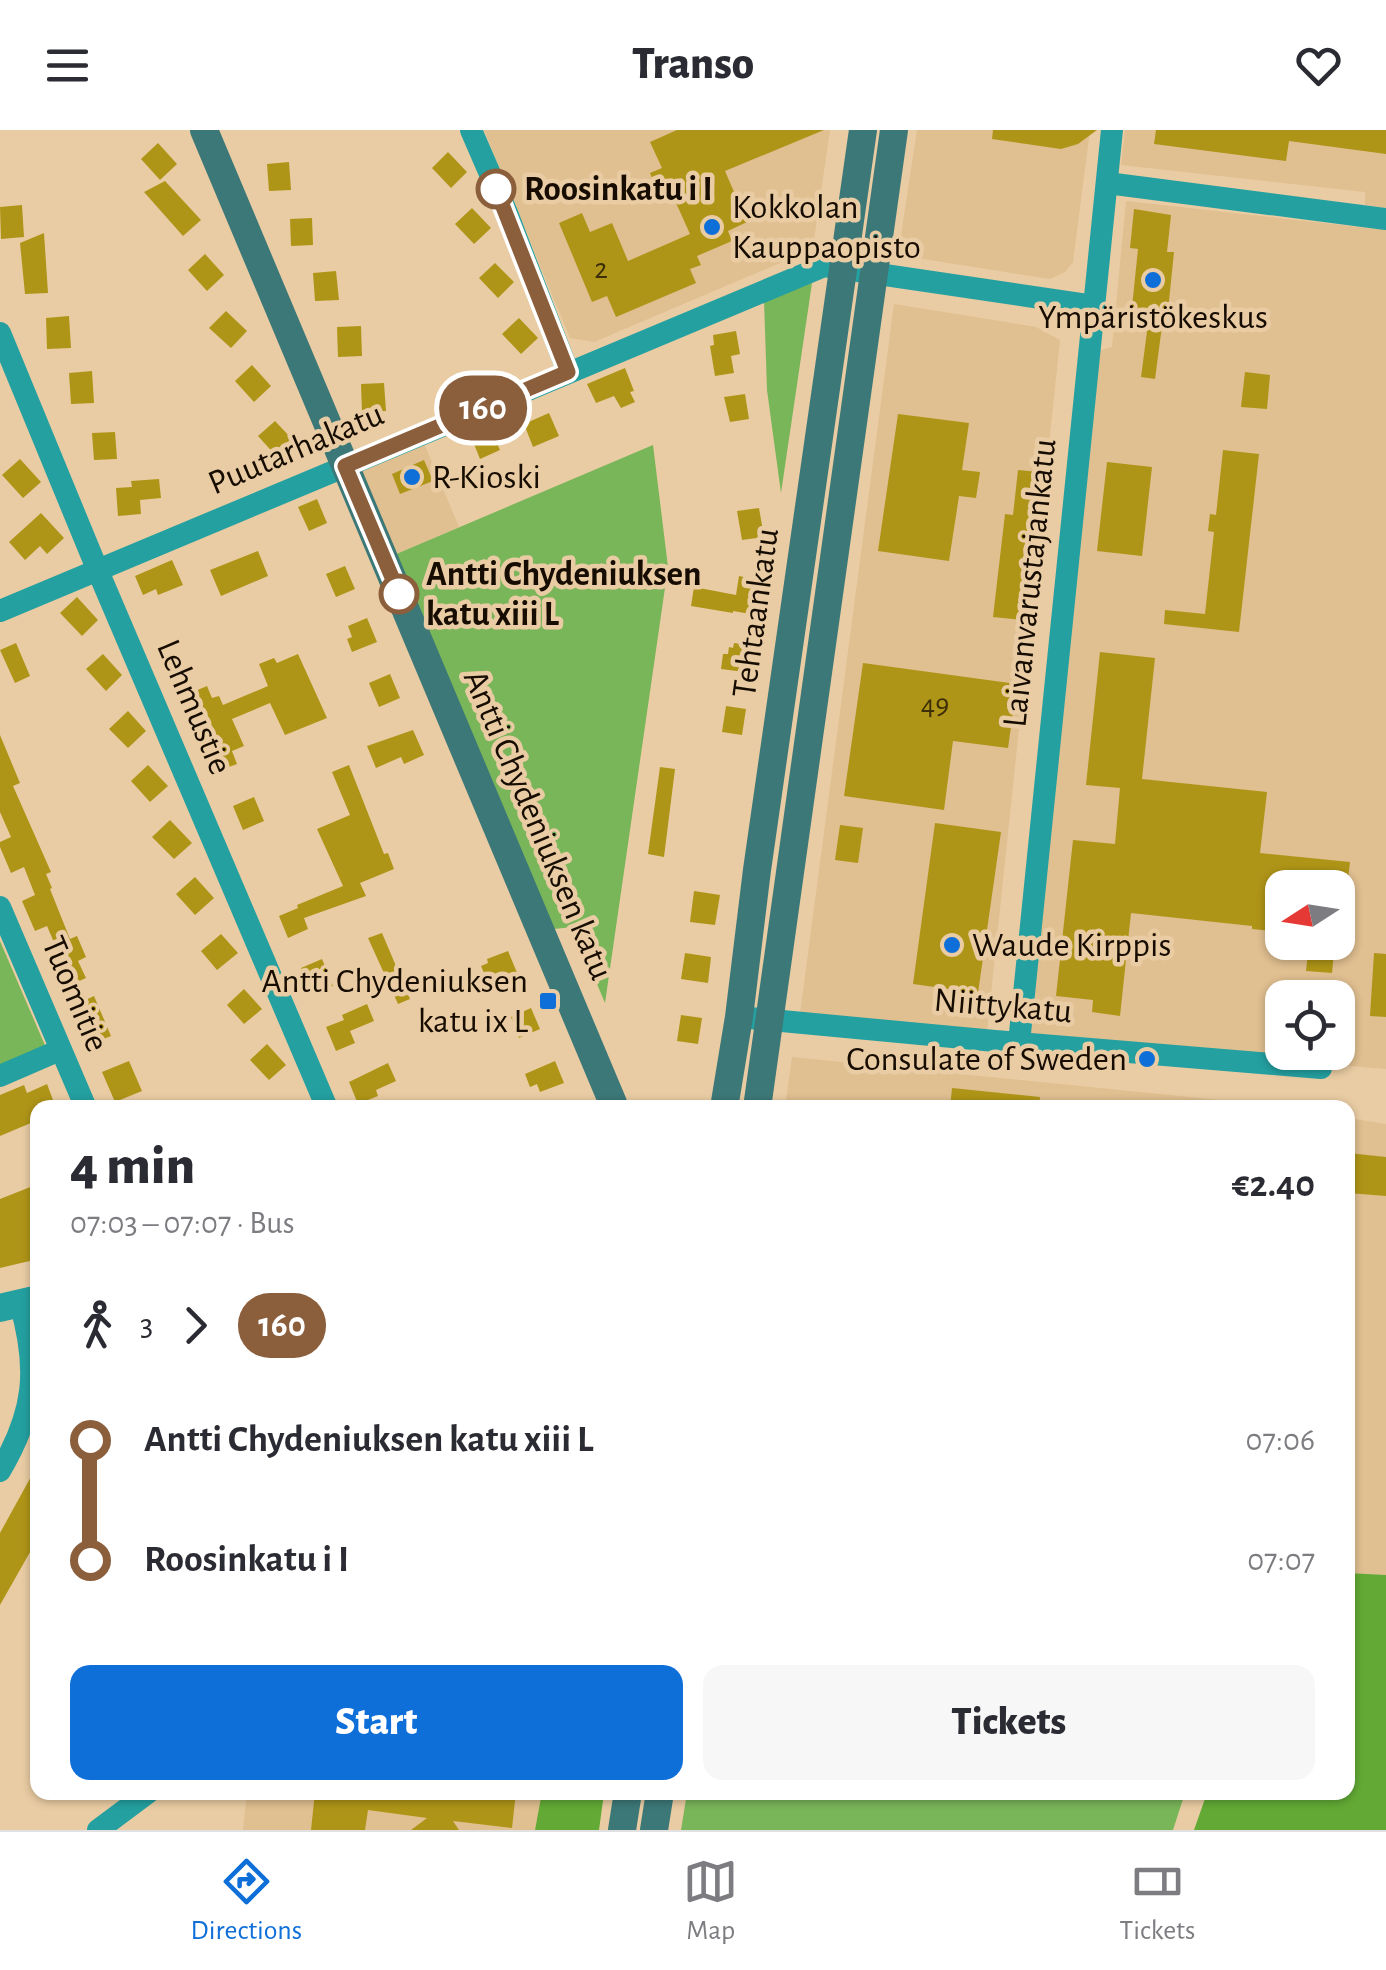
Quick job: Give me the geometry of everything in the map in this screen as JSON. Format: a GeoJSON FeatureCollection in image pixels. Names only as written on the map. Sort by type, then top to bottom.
{"type":"FeatureCollection","features":[{"type":"Feature","properties":{"kind":"main road","name":"Antti Chydeniuksen katu"},"geometry":{"type":"LineString","coordinates":[[204,130],[612,1100]]}},
{"type":"Feature","properties":{"kind":"main road","name":"Tehtaankatu"},"geometry":{"type":"LineString","coordinates":[[725,1100],[863,130]]}},
{"type":"Feature","properties":{"kind":"main road","name":"Tehtaankatu"},"geometry":{"type":"LineString","coordinates":[[758,1100],[894,130]]}},
{"type":"Feature","properties":{"kind":"main road"},"geometry":{"type":"LineString","coordinates":[[622,1830],[627,1800]]}},
{"type":"Feature","properties":{"kind":"main road"},"geometry":{"type":"LineString","coordinates":[[654,1830],[659,1800]]}},
{"type":"Feature","properties":{"kind":"street"},"geometry":{"type":"LineString","coordinates":[[471,130],[568,372]]}},
{"type":"Feature","properties":{"kind":"street","name":"Laivanvarustajankatu"},"geometry":{"type":"LineString","coordinates":[[1018,1043],[1112,130]]}},
{"type":"Feature","properties":{"kind":"street"},"geometry":{"type":"LineString","coordinates":[[1107,183],[1386,219]]}},
{"type":"Feature","properties":{"kind":"street","name":"Puutarhakatu"},"geometry":{"type":"LineString","coordinates":[[0,611],[824,266],[842,268]]}},
{"type":"Feature","properties":{"kind":"street"},"geometry":{"type":"LineString","coordinates":[[842,268],[1094,306]]}},
{"type":"Feature","properties":{"kind":"street","name":"Lehmustie"},"geometry":{"type":"LineString","coordinates":[[0,333],[324,1100]]}},
{"type":"Feature","properties":{"kind":"street","name":"Tuomitie"},"geometry":{"type":"LineString","coordinates":[[0,907],[82,1100]]}},
{"type":"Feature","properties":{"kind":"street","name":"Niittykatu"},"geometry":{"type":"LineString","coordinates":[[739,1017],[1265,1063]]}},
{"type":"Feature","properties":{"kind":"street"},"geometry":{"type":"LineString","coordinates":[[0,1076],[60,1050]]}},
{"type":"Feature","properties":{"kind":"street"},"geometry":{"type":"LineString","coordinates":[[19,1303],[30,1349]]}},
{"type":"Feature","properties":{"kind":"street"},"geometry":{"type":"LineString","coordinates":[[0,1471],[30,1400]]}},
{"type":"Feature","properties":{"kind":"street"},"geometry":{"type":"LineString","coordinates":[[98,1830],[138,1800]]}},
{"type":"Feature","properties":{"kind":"shaded area"},"geometry":{"type":"Polygon","coordinates":[[[484,130],[830,130],[814,240],[799,255],[594,342],[570,338],[484,130]]]}},
{"type":"Feature","properties":{"kind":"shaded area"},"geometry":{"type":"Polygon","coordinates":[[[917,130],[1090,130],[1073,262],[1065,272],[1050,279],[898,255],[917,130]]]}},
{"type":"Feature","properties":{"kind":"shaded area"},"geometry":{"type":"Polygon","coordinates":[[[1125,130],[1386,130],[1386,208],[1365,205],[1365,192],[1121,165],[1125,130]]]}},
{"type":"Feature","properties":{"kind":"shaded area"},"geometry":{"type":"Polygon","coordinates":[[[1126,201],[1386,230],[1386,1069],[1355,1066],[1355,980],[1265,980],[1265,1059],[1026,1038],[1099,351],[1112,347],[1126,201]]]}},
{"type":"Feature","properties":{"kind":"shaded area"},"geometry":{"type":"Polygon","coordinates":[[[894,304],[1036,327],[1060,340],[987,1032],[800,1014],[894,304]]]}},
{"type":"Feature","properties":{"kind":"shaded area"},"geometry":{"type":"Polygon","coordinates":[[[423,441],[459,527],[394,555],[356,467],[423,441]]]}},
{"type":"Feature","properties":{"kind":"shaded area"},"geometry":{"type":"Polygon","coordinates":[[[792,1057],[1220,1100],[786,1100],[792,1057]]]}},
{"type":"Feature","properties":{"kind":"shaded area"},"geometry":{"type":"Polygon","coordinates":[[[1355,1119],[1386,1124],[1386,1575],[1355,1573],[1355,1119]]]}},
{"type":"Feature","properties":{"kind":"shaded area"},"geometry":{"type":"Polygon","coordinates":[[[246,1800],[541,1800],[535,1830],[243,1830],[246,1800]]]}},
{"type":"Feature","properties":{"kind":"green space"},"geometry":{"type":"Polygon","coordinates":[[[812,283],[781,493],[767,390],[764,300],[812,283]]]}},
{"type":"Feature","properties":{"kind":"green space"},"geometry":{"type":"Polygon","coordinates":[[[653,445],[668,567],[605,1003],[573,927],[554,929],[394,555],[653,445]]]}},
{"type":"Feature","properties":{"kind":"green space"},"geometry":{"type":"Polygon","coordinates":[[[0,941],[47,1050],[0,1068],[0,941]]]}},
{"type":"Feature","properties":{"kind":"green space"},"geometry":{"type":"Polygon","coordinates":[[[1355,1573],[1386,1575],[1386,1830],[1194,1830],[1205,1800],[1355,1800],[1355,1573]]]}},
{"type":"Feature","properties":{"kind":"green space"},"geometry":{"type":"Polygon","coordinates":[[[541,1800],[603,1800],[599,1830],[535,1830],[541,1800]]]}},
{"type":"Feature","properties":{"kind":"green space"},"geometry":{"type":"Polygon","coordinates":[[[686,1800],[1183,1800],[1173,1830],[681,1830],[686,1800]]]}},
{"type":"Feature","properties":{"kind":"building","name":"Kokkolan Kauppaopisto"},"geometry":{"type":"Polygon","coordinates":[[[677,130],[824,130],[725,171],[747,222],[728,231],[732,241],[697,256],[701,265],[690,269],[696,283],[616,317],[607,296],[592,302],[559,223],[582,213],[590,232],[612,223],[628,261],[690,234],[672,194],[661,199],[650,173],[662,168],[650,142],[677,130]]]}},
{"type":"Feature","properties":{"kind":"building"},"geometry":{"type":"Polygon","coordinates":[[[993,130],[1097,130],[1078,144],[1061,149],[992,139],[993,130]]]}},
{"type":"Feature","properties":{"kind":"building"},"geometry":{"type":"Polygon","coordinates":[[[1156,130],[1386,130],[1386,154],[1289,141],[1286,161],[1154,144],[1156,130]]]}},
{"type":"Feature","properties":{"kind":"building"},"geometry":{"type":"Polygon","coordinates":[[[158,143],[177,164],[160,180],[141,159],[158,143]]]}},
{"type":"Feature","properties":{"kind":"building"},"geometry":{"type":"Polygon","coordinates":[[[448,152],[467,172],[451,188],[432,168],[448,152]]]}},
{"type":"Feature","properties":{"kind":"building"},"geometry":{"type":"Polygon","coordinates":[[[289,162],[291,190],[269,191],[267,164],[289,162]]]}},
{"type":"Feature","properties":{"kind":"building"},"geometry":{"type":"Polygon","coordinates":[[[165,181],[201,220],[183,236],[144,192],[165,181]]]}},
{"type":"Feature","properties":{"kind":"building"},"geometry":{"type":"Polygon","coordinates":[[[22,205],[24,237],[1,239],[0,207],[22,205]]]}},
{"type":"Feature","properties":{"kind":"building"},"geometry":{"type":"Polygon","coordinates":[[[472,208],[491,228],[474,244],[455,224],[472,208]]]}},
{"type":"Feature","properties":{"kind":"building","name":"Ympäristökeskus"},"geometry":{"type":"Polygon","coordinates":[[[1134,209],[1171,215],[1167,252],[1174,252],[1155,379],[1141,377],[1150,309],[1132,307],[1138,249],[1130,248],[1134,209]]]}},
{"type":"Feature","properties":{"kind":"building"},"geometry":{"type":"Polygon","coordinates":[[[312,218],[313,245],[291,246],[290,219],[312,218]]]}},
{"type":"Feature","properties":{"kind":"building"},"geometry":{"type":"Polygon","coordinates":[[[44,233],[48,293],[25,294],[20,243],[44,233]]]}},
{"type":"Feature","properties":{"kind":"building"},"geometry":{"type":"Polygon","coordinates":[[[205,254],[224,275],[207,291],[188,270],[205,254]]]}},
{"type":"Feature","properties":{"kind":"building"},"geometry":{"type":"Polygon","coordinates":[[[495,263],[514,282],[498,298],[479,278],[495,263]]]}},
{"type":"Feature","properties":{"kind":"building"},"geometry":{"type":"Polygon","coordinates":[[[336,271],[339,300],[315,301],[313,273],[336,271]]]}},
{"type":"Feature","properties":{"kind":"building"},"geometry":{"type":"Polygon","coordinates":[[[226,311],[247,331],[231,348],[209,328],[226,311]]]}},
{"type":"Feature","properties":{"kind":"building"},"geometry":{"type":"Polygon","coordinates":[[[69,316],[71,348],[47,349],[46,318],[69,316]]]}},
{"type":"Feature","properties":{"kind":"building"},"geometry":{"type":"Polygon","coordinates":[[[519,318],[538,338],[521,354],[502,334],[519,318]]]}},
{"type":"Feature","properties":{"kind":"building"},"geometry":{"type":"Polygon","coordinates":[[[361,326],[362,356],[338,357],[337,327],[361,326]]]}},
{"type":"Feature","properties":{"kind":"building"},"geometry":{"type":"Polygon","coordinates":[[[736,331],[740,354],[731,356],[734,373],[715,376],[710,346],[714,345],[713,335],[736,331]]]}},
{"type":"Feature","properties":{"kind":"building"},"geometry":{"type":"Polygon","coordinates":[[[252,365],[271,386],[254,402],[235,381],[252,365]]]}},
{"type":"Feature","properties":{"kind":"building"},"geometry":{"type":"Polygon","coordinates":[[[625,368],[635,402],[621,408],[614,396],[596,403],[587,384],[625,368]]]}},
{"type":"Feature","properties":{"kind":"building"},"geometry":{"type":"Polygon","coordinates":[[[92,371],[94,403],[71,404],[69,373],[92,371]]]}},
{"type":"Feature","properties":{"kind":"building"},"geometry":{"type":"Polygon","coordinates":[[[1245,372],[1270,375],[1267,409],[1241,407],[1245,372]]]}},
{"type":"Feature","properties":{"kind":"building"},"geometry":{"type":"Polygon","coordinates":[[[384,383],[386,411],[362,412],[361,384],[384,383]]]}},
{"type":"Feature","properties":{"kind":"building"},"geometry":{"type":"Polygon","coordinates":[[[745,394],[749,419],[730,422],[724,397],[745,394]]]}},
{"type":"Feature","properties":{"kind":"building"},"geometry":{"type":"Polygon","coordinates":[[[549,413],[559,436],[533,447],[524,424],[549,413]]]}},
{"type":"Feature","properties":{"kind":"building"},"geometry":{"type":"Polygon","coordinates":[[[898,414],[969,423],[962,470],[980,472],[976,498],[959,496],[949,561],[878,551],[898,414]]]}},
{"type":"Feature","properties":{"kind":"building"},"geometry":{"type":"Polygon","coordinates":[[[275,421],[294,441],[277,457],[258,436],[275,421]]]}},
{"type":"Feature","properties":{"kind":"building"},"geometry":{"type":"Polygon","coordinates":[[[489,426],[500,450],[480,459],[470,434],[489,426]]]}},
{"type":"Feature","properties":{"kind":"building"},"geometry":{"type":"Polygon","coordinates":[[[115,432],[117,459],[94,460],[92,433],[115,432]]]}},
{"type":"Feature","properties":{"kind":"building"},"geometry":{"type":"Polygon","coordinates":[[[1223,450],[1259,454],[1239,632],[1164,624],[1165,610],[1205,614],[1214,532],[1208,531],[1210,514],[1216,515],[1223,450]]]}},
{"type":"Feature","properties":{"kind":"building"},"geometry":{"type":"Polygon","coordinates":[[[20,459],[41,482],[23,498],[2,475],[20,459]]]}},
{"type":"Feature","properties":{"kind":"building","name":"R-Kioski"},"geometry":{"type":"Polygon","coordinates":[[[424,460],[433,481],[400,494],[392,474],[424,460]]]}},
{"type":"Feature","properties":{"kind":"building"},"geometry":{"type":"Polygon","coordinates":[[[1107,462],[1152,467],[1142,556],[1097,551],[1107,462]]]}},
{"type":"Feature","properties":{"kind":"building"},"geometry":{"type":"Polygon","coordinates":[[[1018,470],[1039,472],[1022,620],[993,617],[1005,514],[1013,515],[1018,470]]]}},
{"type":"Feature","properties":{"kind":"building"},"geometry":{"type":"Polygon","coordinates":[[[159,479],[161,498],[140,500],[141,514],[118,516],[116,488],[132,487],[131,481],[159,479]]]}},
{"type":"Feature","properties":{"kind":"building"},"geometry":{"type":"Polygon","coordinates":[[[317,499],[327,523],[309,531],[298,507],[317,499]]]}},
{"type":"Feature","properties":{"kind":"building"},"geometry":{"type":"Polygon","coordinates":[[[759,508],[764,537],[742,540],[737,511],[759,508]]]}},
{"type":"Feature","properties":{"kind":"building"},"geometry":{"type":"Polygon","coordinates":[[[41,513],[64,538],[47,554],[40,546],[25,560],[9,542],[41,513]]]}},
{"type":"Feature","properties":{"kind":"building"},"geometry":{"type":"Polygon","coordinates":[[[258,551],[268,576],[221,596],[210,570],[258,551]]]}},
{"type":"Feature","properties":{"kind":"building"},"geometry":{"type":"Polygon","coordinates":[[[172,560],[183,585],[158,595],[156,589],[143,595],[135,576],[172,560]]]}},
{"type":"Feature","properties":{"kind":"building"},"geometry":{"type":"Polygon","coordinates":[[[345,566],[355,589],[336,597],[326,574],[345,566]]]}},
{"type":"Feature","properties":{"kind":"building"},"geometry":{"type":"Polygon","coordinates":[[[739,576],[763,581],[756,615],[691,606],[694,587],[736,595],[739,576]]]}},
{"type":"Feature","properties":{"kind":"building"},"geometry":{"type":"Polygon","coordinates":[[[77,597],[98,620],[82,636],[60,613],[77,597]]]}},
{"type":"Feature","properties":{"kind":"building"},"geometry":{"type":"Polygon","coordinates":[[[367,618],[377,642],[352,652],[348,626],[367,618]]]}},
{"type":"Feature","properties":{"kind":"building"},"geometry":{"type":"Polygon","coordinates":[[[16,643],[30,676],[15,683],[0,650],[16,643]]]}},
{"type":"Feature","properties":{"kind":"building"},"geometry":{"type":"Polygon","coordinates":[[[734,643],[756,646],[752,673],[721,669],[723,654],[728,654],[734,643]]]}},
{"type":"Feature","properties":{"kind":"building"},"geometry":{"type":"Polygon","coordinates":[[[1100,652],[1155,658],[1142,779],[1267,792],[1260,853],[1350,862],[1349,870],[1265,870],[1265,930],[1131,913],[1120,1016],[1092,1012],[1093,1000],[1056,996],[1073,840],[1115,844],[1120,788],[1086,785],[1100,652]]]}},
{"type":"Feature","properties":{"kind":"building"},"geometry":{"type":"Polygon","coordinates":[[[103,654],[122,675],[106,691],[86,669],[103,654]]]}},
{"type":"Feature","properties":{"kind":"building"},"geometry":{"type":"Polygon","coordinates":[[[298,654],[327,718],[285,735],[270,703],[232,719],[244,746],[232,751],[237,764],[218,771],[208,750],[220,745],[207,714],[196,719],[186,695],[207,686],[212,698],[219,696],[223,705],[268,686],[259,664],[274,658],[277,663],[298,654]]]}},
{"type":"Feature","properties":{"kind":"building"},"geometry":{"type":"Polygon","coordinates":[[[863,663],[1017,684],[1008,748],[953,741],[944,810],[844,796],[863,663]]]}},
{"type":"Feature","properties":{"kind":"building"},"geometry":{"type":"Polygon","coordinates":[[[390,674],[400,698],[379,707],[369,683],[390,674]]]}},
{"type":"Feature","properties":{"kind":"building"},"geometry":{"type":"Polygon","coordinates":[[[726,706],[746,709],[742,735],[722,732],[726,706]]]}},
{"type":"Feature","properties":{"kind":"building"},"geometry":{"type":"Polygon","coordinates":[[[128,711],[146,731],[128,748],[109,729],[128,711]]]}},
{"type":"Feature","properties":{"kind":"building"},"geometry":{"type":"Polygon","coordinates":[[[413,730],[424,755],[404,764],[401,757],[376,768],[367,746],[413,730]]]}},
{"type":"Feature","properties":{"kind":"building"},"geometry":{"type":"Polygon","coordinates":[[[0,735],[20,783],[13,786],[51,872],[46,874],[50,889],[70,939],[77,936],[86,957],[78,961],[86,978],[59,990],[46,959],[59,954],[47,926],[35,931],[22,901],[35,895],[24,867],[11,873],[0,847],[0,842],[11,837],[0,812],[0,735]]]}},
{"type":"Feature","properties":{"kind":"building"},"geometry":{"type":"Polygon","coordinates":[[[148,765],[168,786],[150,802],[131,781],[148,765]]]}},
{"type":"Feature","properties":{"kind":"building"},"geometry":{"type":"Polygon","coordinates":[[[349,765],[384,854],[388,853],[394,869],[360,883],[366,896],[304,918],[308,929],[288,938],[279,916],[343,886],[317,829],[350,815],[332,772],[349,765]]]}},
{"type":"Feature","properties":{"kind":"building"},"geometry":{"type":"Polygon","coordinates":[[[660,767],[675,769],[664,857],[648,854],[660,767]]]}},
{"type":"Feature","properties":{"kind":"building"},"geometry":{"type":"Polygon","coordinates":[[[254,797],[264,821],[243,830],[233,806],[254,797]]]}},
{"type":"Feature","properties":{"kind":"building"},"geometry":{"type":"Polygon","coordinates":[[[170,820],[192,843],[174,859],[152,837],[170,820]]]}},
{"type":"Feature","properties":{"kind":"building"},"geometry":{"type":"Polygon","coordinates":[[[935,823],[1001,832],[978,993],[913,984],[935,823]]]}},
{"type":"Feature","properties":{"kind":"building"},"geometry":{"type":"Polygon","coordinates":[[[840,825],[863,828],[858,863],[835,860],[840,825]]]}},
{"type":"Feature","properties":{"kind":"building"},"geometry":{"type":"Polygon","coordinates":[[[195,877],[214,898],[195,915],[176,894],[195,877]]]}},
{"type":"Feature","properties":{"kind":"building"},"geometry":{"type":"Polygon","coordinates":[[[694,891],[720,895],[715,925],[690,922],[694,891]]]}},
{"type":"Feature","properties":{"kind":"building"},"geometry":{"type":"Polygon","coordinates":[[[382,933],[410,999],[398,1004],[368,938],[382,933]]]}},
{"type":"Feature","properties":{"kind":"building"},"geometry":{"type":"Polygon","coordinates":[[[221,934],[238,953],[217,970],[201,951],[221,934]]]}},
{"type":"Feature","properties":{"kind":"building"},"geometry":{"type":"Polygon","coordinates":[[[508,951],[518,975],[490,987],[481,966],[488,963],[487,959],[508,951]]]}},
{"type":"Feature","properties":{"kind":"building"},"geometry":{"type":"Polygon","coordinates":[[[685,953],[711,957],[708,983],[681,979],[685,953]]]}},
{"type":"Feature","properties":{"kind":"building"},"geometry":{"type":"Polygon","coordinates":[[[1374,953],[1386,954],[1386,1017],[1370,1016],[1374,953]]]}},
{"type":"Feature","properties":{"kind":"building"},"geometry":{"type":"Polygon","coordinates":[[[322,959],[333,986],[312,995],[301,968],[322,959]]]}},
{"type":"Feature","properties":{"kind":"building"},"geometry":{"type":"Polygon","coordinates":[[[1307,960],[1333,960],[1332,973],[1306,971],[1307,960]]]}},
{"type":"Feature","properties":{"kind":"building"},"geometry":{"type":"Polygon","coordinates":[[[244,989],[262,1009],[244,1024],[227,1005],[244,989]]]}},
{"type":"Feature","properties":{"kind":"building"},"geometry":{"type":"Polygon","coordinates":[[[94,996],[111,1036],[84,1047],[71,1017],[85,1011],[81,1002],[94,996]]]}},
{"type":"Feature","properties":{"kind":"building"},"geometry":{"type":"Polygon","coordinates":[[[367,1004],[374,1021],[350,1031],[355,1043],[336,1051],[326,1027],[367,1004]]]}},
{"type":"Feature","properties":{"kind":"building"},"geometry":{"type":"Polygon","coordinates":[[[531,1008],[540,1029],[519,1038],[511,1017],[531,1008]]]}},
{"type":"Feature","properties":{"kind":"building"},"geometry":{"type":"Polygon","coordinates":[[[681,1015],[702,1018],[698,1044],[677,1041],[681,1015]]]}},
{"type":"Feature","properties":{"kind":"building"},"geometry":{"type":"Polygon","coordinates":[[[267,1044],[286,1065],[269,1080],[250,1060],[267,1044]]]}},
{"type":"Feature","properties":{"kind":"building"},"geometry":{"type":"Polygon","coordinates":[[[129,1061],[142,1091],[114,1100],[102,1072],[129,1061]]]}},
{"type":"Feature","properties":{"kind":"building"},"geometry":{"type":"Polygon","coordinates":[[[555,1061],[564,1083],[540,1092],[537,1084],[530,1087],[525,1074],[555,1061]]]}},
{"type":"Feature","properties":{"kind":"building"},"geometry":{"type":"Polygon","coordinates":[[[388,1063],[396,1081],[376,1090],[378,1096],[368,1100],[356,1100],[349,1082],[388,1063]]]}},
{"type":"Feature","properties":{"kind":"building"},"geometry":{"type":"Polygon","coordinates":[[[47,1084],[53,1100],[30,1100],[30,1123],[0,1136],[0,1095],[24,1085],[27,1093],[47,1084]]]}},
{"type":"Feature","properties":{"kind":"building"},"geometry":{"type":"Polygon","coordinates":[[[952,1088],[1040,1097],[1040,1100],[951,1100],[952,1088]]]}},
{"type":"Feature","properties":{"kind":"building"},"geometry":{"type":"Polygon","coordinates":[[[1355,1154],[1386,1157],[1386,1196],[1355,1194],[1355,1154]]]}},
{"type":"Feature","properties":{"kind":"building"},"geometry":{"type":"Polygon","coordinates":[[[30,1187],[30,1261],[0,1268],[0,1199],[30,1187]]]}},
{"type":"Feature","properties":{"kind":"building"},"geometry":{"type":"Polygon","coordinates":[[[30,1479],[30,1552],[0,1605],[0,1533],[30,1479]]]}},
{"type":"Feature","properties":{"kind":"building"},"geometry":{"type":"Polygon","coordinates":[[[314,1800],[515,1800],[512,1828],[453,1821],[459,1830],[411,1830],[427,1818],[368,1810],[365,1830],[311,1830],[314,1800]]]}},
{"type":"Feature","properties":{"kind":"bus line","name":"160"},"geometry":{"type":"LineString","coordinates":[[399,594],[345,466],[568,372],[496,189]]}},
{"type":"Feature","properties":{"kind":"place","name":"Roosinkatu i I"},"geometry":{"type":"Point","coordinates":[496,189]}},
{"type":"Feature","properties":{"kind":"place","name":"Kokkolan Kauppaopisto"},"geometry":{"type":"Point","coordinates":[712,227]}},
{"type":"Feature","properties":{"kind":"place","name":"Ympäristökeskus"},"geometry":{"type":"Point","coordinates":[1153,280]}},
{"type":"Feature","properties":{"kind":"place","name":"R-Kioski"},"geometry":{"type":"Point","coordinates":[412,477]}},
{"type":"Feature","properties":{"kind":"place","name":"Antti Chydeniuksen katu xiii L"},"geometry":{"type":"Point","coordinates":[399,594]}},
{"type":"Feature","properties":{"kind":"place","name":"Waude Kirppis"},"geometry":{"type":"Point","coordinates":[952,945]}},
{"type":"Feature","properties":{"kind":"place","name":"Antti Chydeniuksen katu ix L"},"geometry":{"type":"Point","coordinates":[548,1001]}},
{"type":"Feature","properties":{"kind":"place","name":"Consulate of Sweden"},"geometry":{"type":"Point","coordinates":[1147,1059]}}]}
